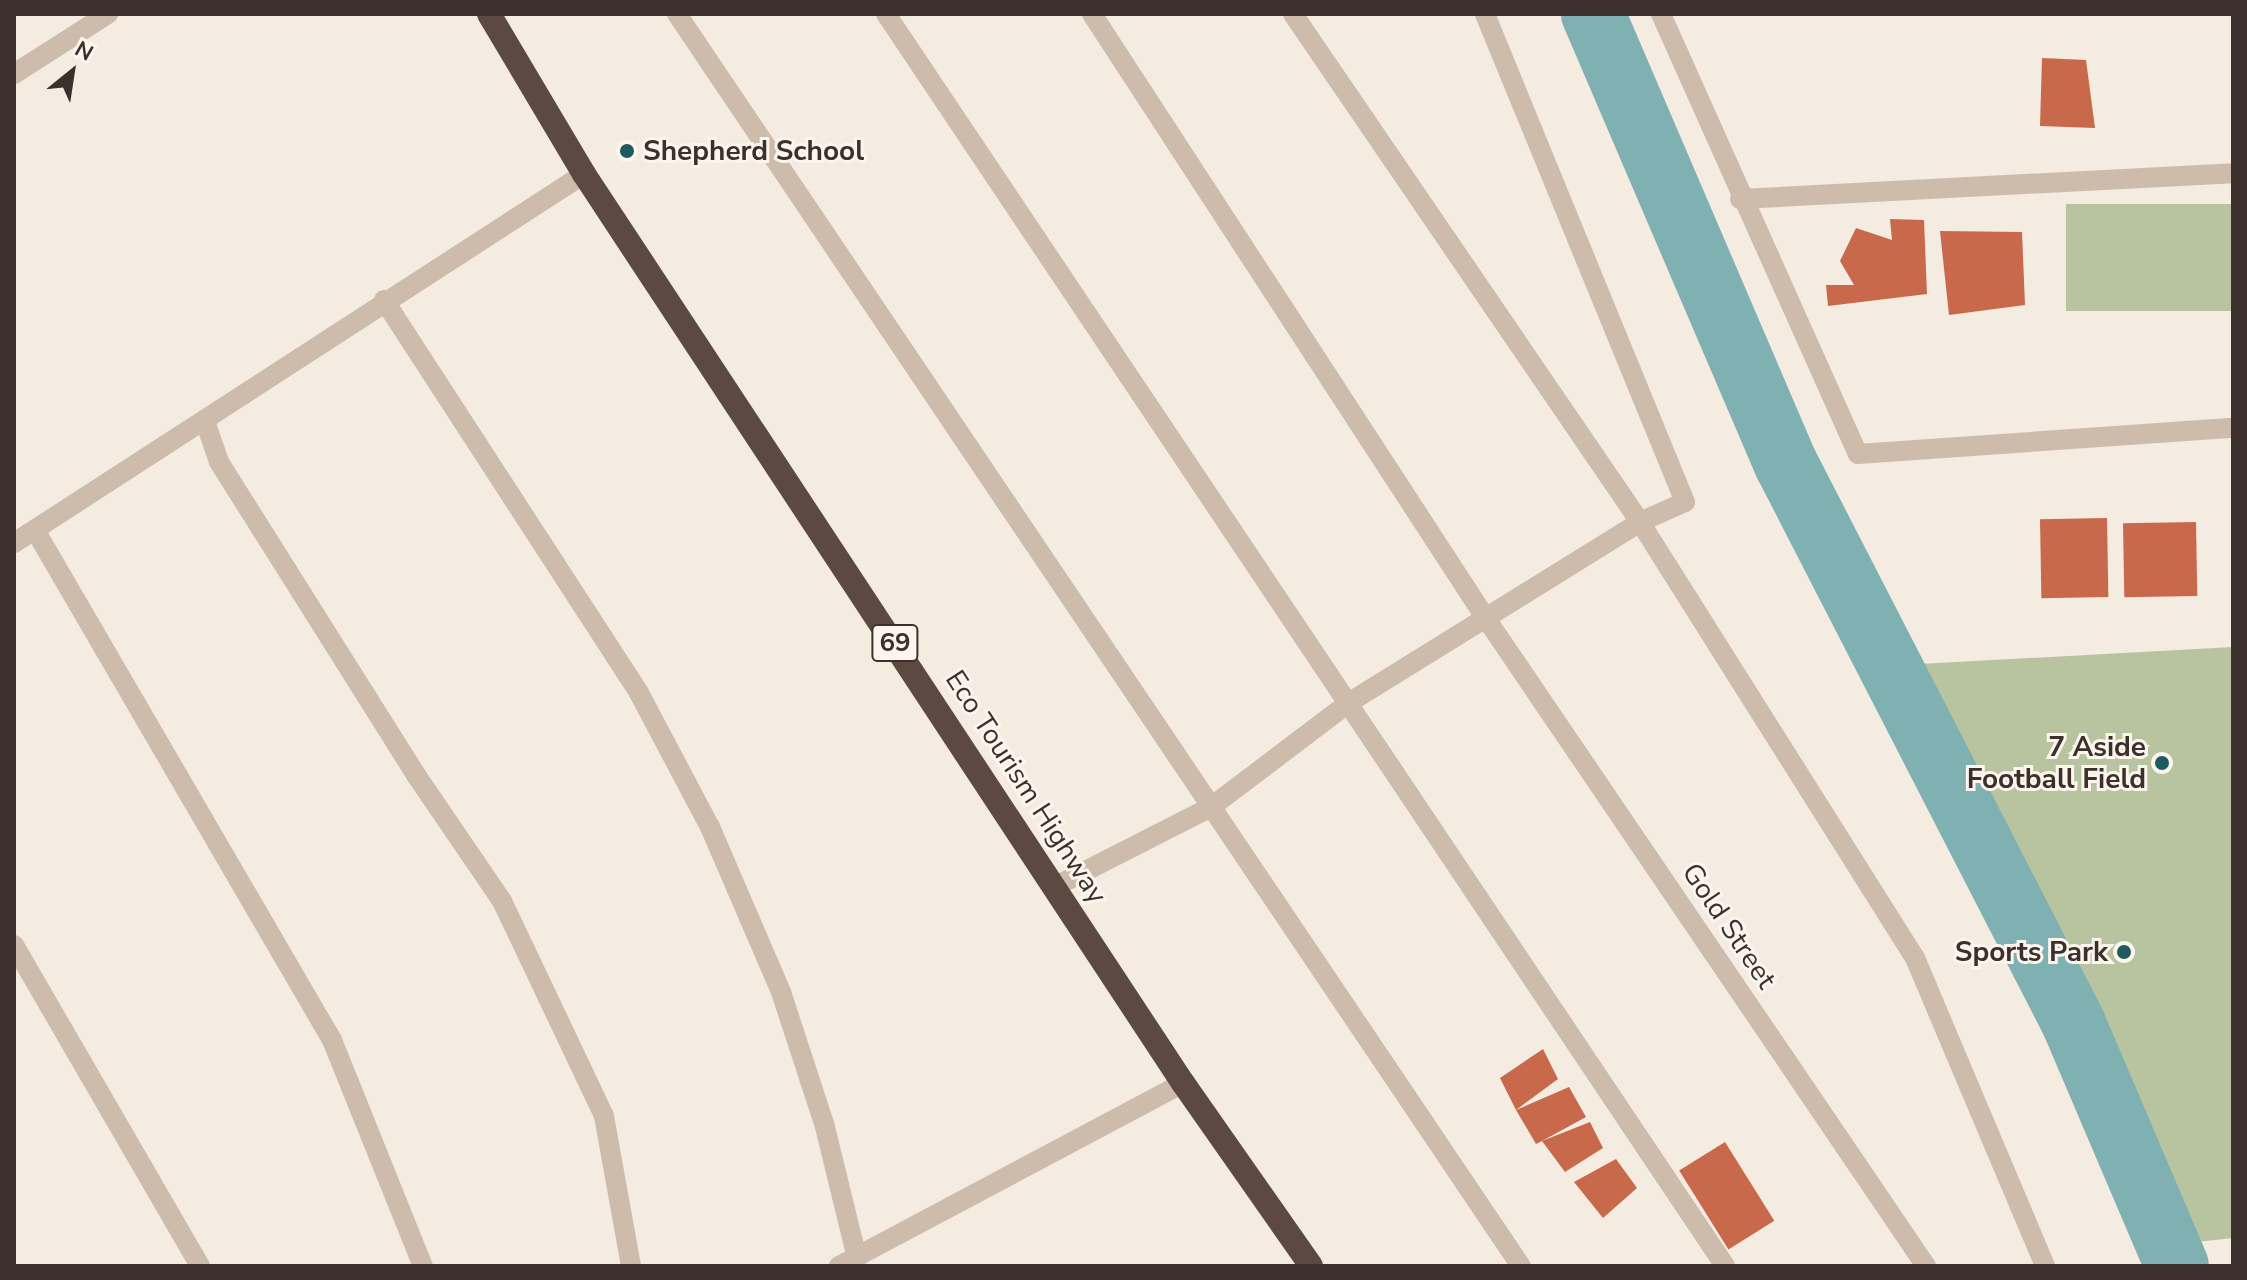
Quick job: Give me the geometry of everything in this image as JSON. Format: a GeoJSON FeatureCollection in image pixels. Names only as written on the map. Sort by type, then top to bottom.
{"type":"FeatureCollection","features":[{"type":"Feature","properties":{"kind":"highway","name":"Eco Tourism Highway"},"geometry":{"type":"LineString","coordinates":[[489,14],[584,174],[1183,1083],[1311,1266]]}},
{"type":"Feature","properties":{"kind":"street"},"geometry":{"type":"LineString","coordinates":[[14,74],[108,14]]}},
{"type":"Feature","properties":{"kind":"street"},"geometry":{"type":"LineString","coordinates":[[677,14],[1521,1266]]}},
{"type":"Feature","properties":{"kind":"street"},"geometry":{"type":"LineString","coordinates":[[886,14],[1350,702],[1725,1266]]}},
{"type":"Feature","properties":{"kind":"street","name":"Gold Street"},"geometry":{"type":"LineString","coordinates":[[1092,14],[1485,617],[1926,1266]]}},
{"type":"Feature","properties":{"kind":"street"},"geometry":{"type":"LineString","coordinates":[[1293,14],[1640,522],[1915,958],[2045,1266]]}},
{"type":"Feature","properties":{"kind":"street"},"geometry":{"type":"LineString","coordinates":[[1056,886],[1211,807],[1350,702],[1640,522],[1685,502],[1485,14]]}},
{"type":"Feature","properties":{"kind":"street"},"geometry":{"type":"LineString","coordinates":[[1661,14],[1740,199],[1858,454],[2233,428]]}},
{"type":"Feature","properties":{"kind":"street"},"geometry":{"type":"LineString","coordinates":[[1740,199],[2233,173]]}},
{"type":"Feature","properties":{"kind":"street"},"geometry":{"type":"LineString","coordinates":[[14,543],[205,421],[384,300],[584,174]]}},
{"type":"Feature","properties":{"kind":"street"},"geometry":{"type":"LineString","coordinates":[[384,300],[639,693],[710,827],[781,992],[825,1127],[848,1262],[1183,1083]]}},
{"type":"Feature","properties":{"kind":"street"},"geometry":{"type":"LineString","coordinates":[[205,421],[219,462],[416,775],[502,901],[604,1116],[631,1266]]}},
{"type":"Feature","properties":{"kind":"street"},"geometry":{"type":"LineString","coordinates":[[35,530],[332,1040],[423,1266]]}},
{"type":"Feature","properties":{"kind":"street"},"geometry":{"type":"LineString","coordinates":[[14,945],[200,1266]]}},
{"type":"Feature","properties":{"kind":"green space"},"geometry":{"type":"Polygon","coordinates":[[[2066,204],[2233,204],[2233,311],[2066,311],[2066,204]]]}},
{"type":"Feature","properties":{"kind":"green space","name":"Sports Park"},"geometry":{"type":"Polygon","coordinates":[[[2233,647],[2233,1238],[2150,1247],[1882,666],[2233,647]]]}},
{"type":"Feature","properties":{"kind":"building"},"geometry":{"type":"Polygon","coordinates":[[[2042,58],[2086,60],[2095,128],[2040,126],[2042,58]]]}},
{"type":"Feature","properties":{"kind":"building"},"geometry":{"type":"Polygon","coordinates":[[[1890,219],[1924,220],[1927,294],[1828,306],[1826,285],[1854,285],[1840,261],[1856,228],[1892,240],[1890,219]]]}},
{"type":"Feature","properties":{"kind":"building"},"geometry":{"type":"Polygon","coordinates":[[[1940,231],[2022,232],[2025,305],[1949,315],[1940,231]]]}},
{"type":"Feature","properties":{"kind":"building"},"geometry":{"type":"Polygon","coordinates":[[[2107,518],[2108,597],[2041,598],[2040,519],[2107,518]]]}},
{"type":"Feature","properties":{"kind":"building"},"geometry":{"type":"Polygon","coordinates":[[[2196,522],[2197,596],[2124,597],[2123,523],[2196,522]]]}},
{"type":"Feature","properties":{"kind":"building"},"geometry":{"type":"Polygon","coordinates":[[[1543,1049],[1558,1079],[1516,1110],[1500,1078],[1543,1049]]]}},
{"type":"Feature","properties":{"kind":"building"},"geometry":{"type":"Polygon","coordinates":[[[1569,1087],[1586,1117],[1536,1144],[1516,1110],[1569,1087]]]}},
{"type":"Feature","properties":{"kind":"building"},"geometry":{"type":"Polygon","coordinates":[[[1590,1122],[1603,1148],[1565,1172],[1542,1141],[1590,1122]]]}},
{"type":"Feature","properties":{"kind":"building"},"geometry":{"type":"Polygon","coordinates":[[[1725,1142],[1774,1221],[1728,1249],[1679,1171],[1725,1142]]]}},
{"type":"Feature","properties":{"kind":"building"},"geometry":{"type":"Polygon","coordinates":[[[1616,1159],[1637,1188],[1603,1218],[1574,1182],[1616,1159]]]}},
{"type":"Feature","properties":{"kind":"waterway"},"geometry":{"type":"LineString","coordinates":[[1593,14],[1786,464],[2073,1022],[2177,1266]]}},
{"type":"Feature","properties":{"kind":"place","name":"Shepherd School"},"geometry":{"type":"Point","coordinates":[627,151]}},
{"type":"Feature","properties":{"kind":"place","name":"7 Aside Football Field"},"geometry":{"type":"Point","coordinates":[2162,763]}},
{"type":"Feature","properties":{"kind":"place","name":"Sports Park"},"geometry":{"type":"Point","coordinates":[2124,952]}}]}
